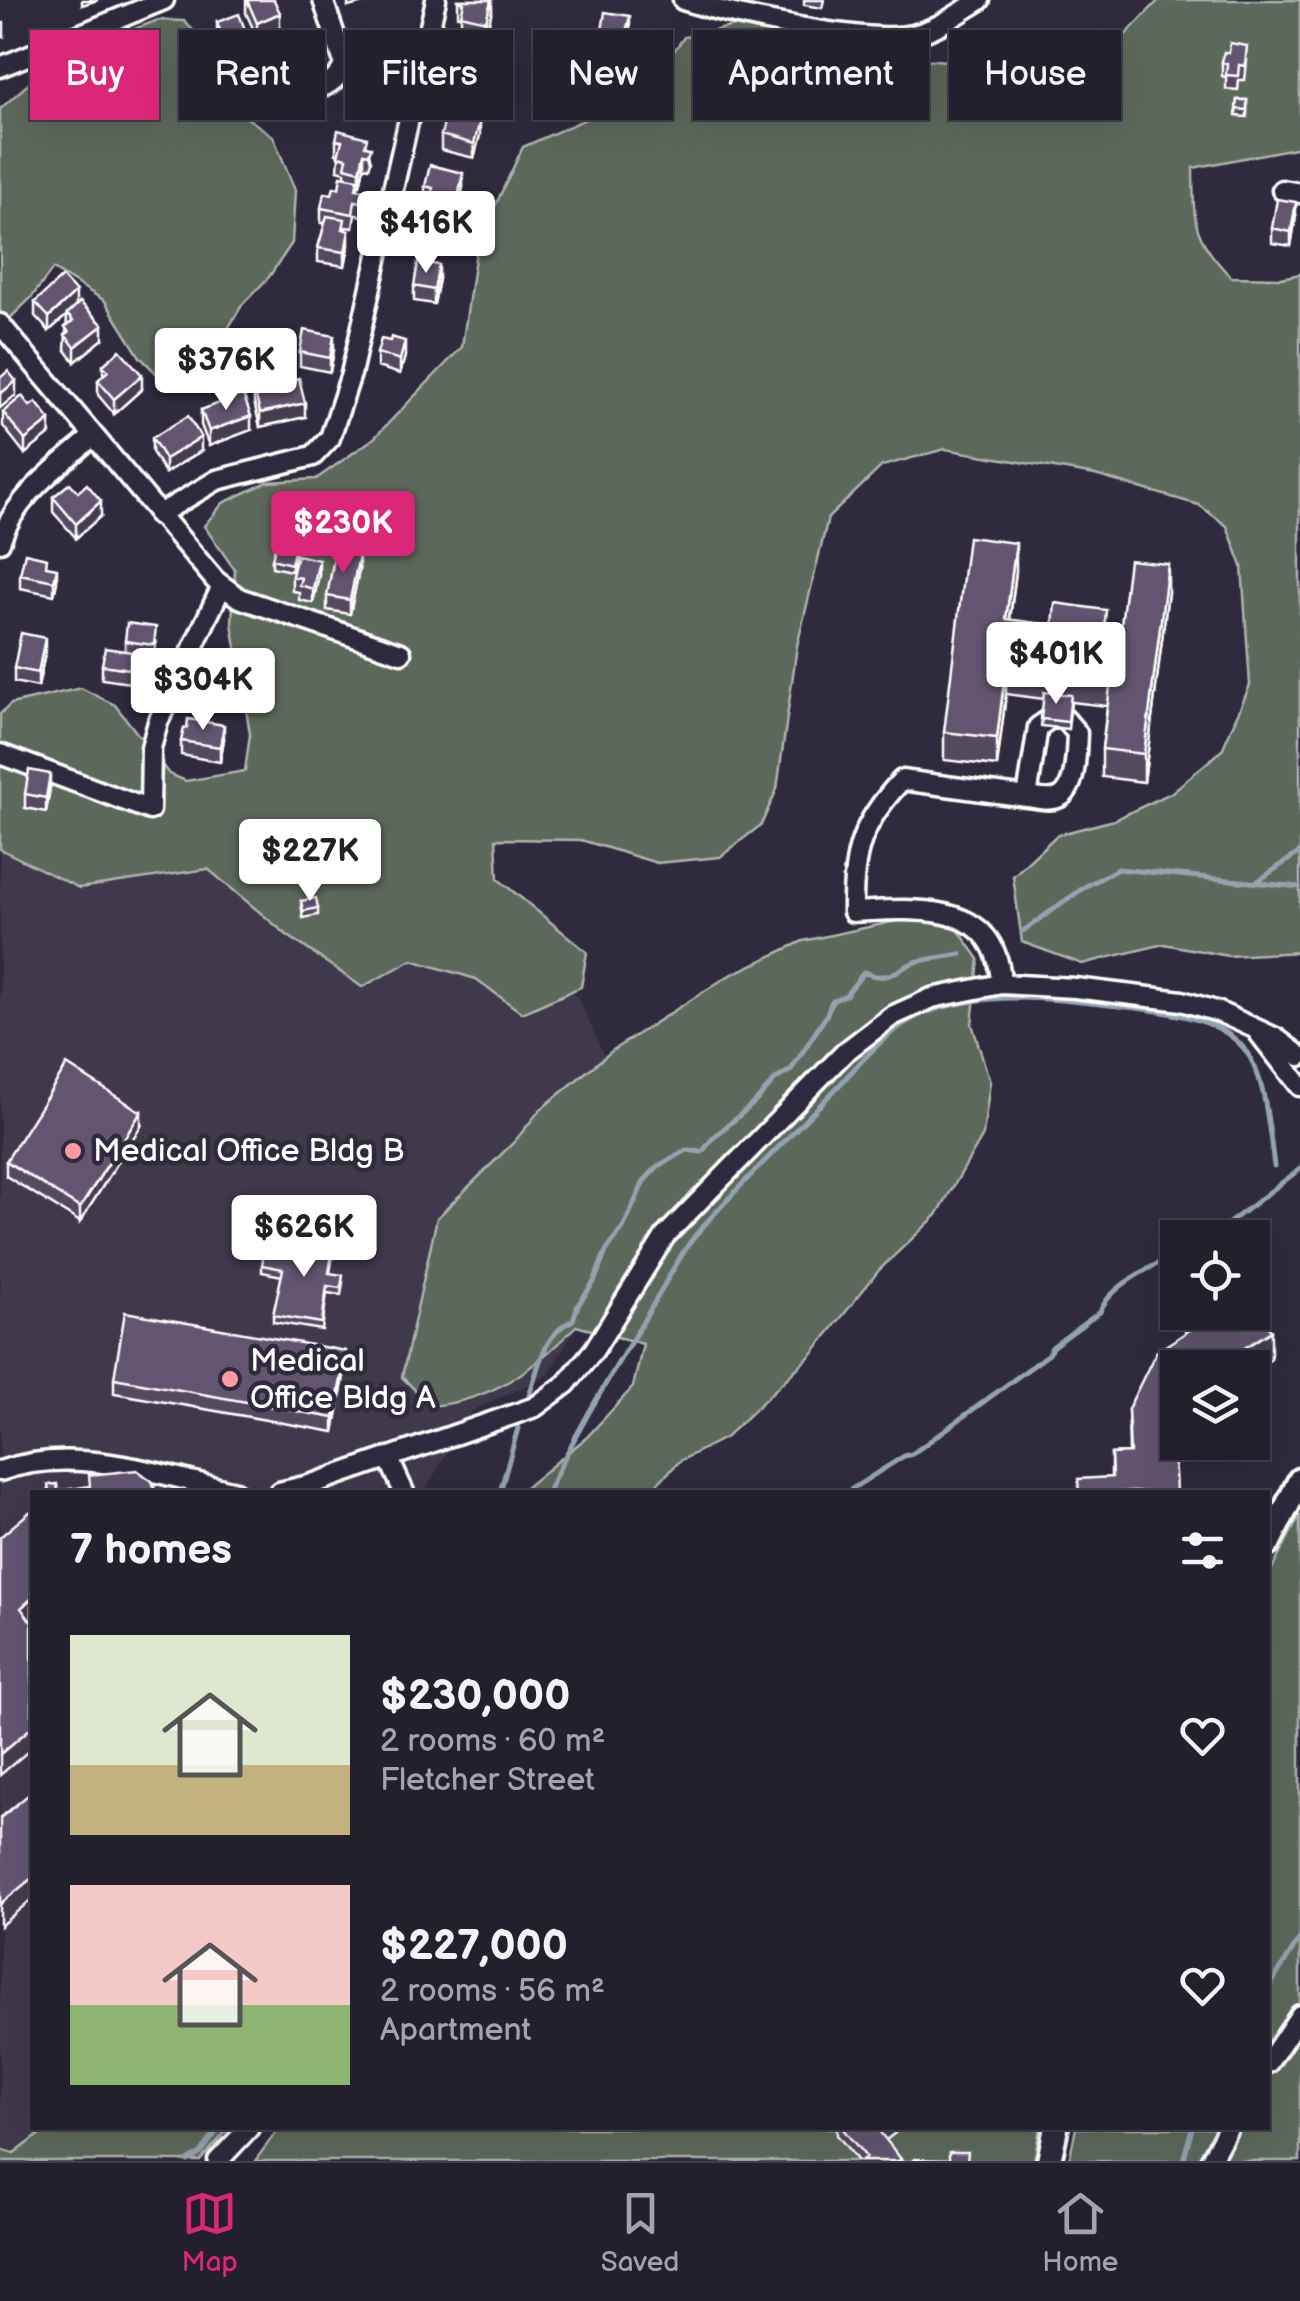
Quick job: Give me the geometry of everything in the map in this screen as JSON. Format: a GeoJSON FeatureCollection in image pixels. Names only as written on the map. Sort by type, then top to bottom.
{"type":"FeatureCollection","features":[{"type":"Feature","properties":{"kind":"main road"},"geometry":{"type":"LineString","coordinates":[[1270,1540],[1300,1480]]}},
{"type":"Feature","properties":{"kind":"main road"},"geometry":{"type":"LineString","coordinates":[[1050,2161],[1056,2130]]}},
{"type":"Feature","properties":{"kind":"street"},"geometry":{"type":"LineString","coordinates":[[0,67],[164,0]]}},
{"type":"Feature","properties":{"kind":"street"},"geometry":{"type":"LineString","coordinates":[[323,0],[344,62],[344,70],[325,84]]}},
{"type":"Feature","properties":{"kind":"street"},"geometry":{"type":"LineString","coordinates":[[158,515],[217,480],[312,456],[330,438],[351,374],[436,0]]}},
{"type":"Feature","properties":{"kind":"street"},"geometry":{"type":"LineString","coordinates":[[683,0],[756,18],[894,37],[927,30],[980,0]]}},
{"type":"Feature","properties":{"kind":"street"},"geometry":{"type":"LineString","coordinates":[[0,324],[222,586],[253,603],[402,654]]}},
{"type":"Feature","properties":{"kind":"street"},"geometry":{"type":"LineString","coordinates":[[0,542],[22,501],[92,436]]}},
{"type":"Feature","properties":{"kind":"street"},"geometry":{"type":"LineString","coordinates":[[0,754],[150,810],[151,748],[170,690],[222,586]]}},
{"type":"Feature","properties":{"kind":"street"},"geometry":{"type":"LineString","coordinates":[[1002,984],[996,949],[983,931],[963,918],[902,910],[853,912],[854,867],[861,838],[876,811],[902,780],[1027,797],[1058,799],[1068,789],[1077,733],[1065,720],[1050,718],[1038,727],[1027,797]]}},
{"type":"Feature","properties":{"kind":"street"},"geometry":{"type":"LineString","coordinates":[[287,1490],[536,1407],[566,1384],[594,1350],[665,1236],[845,1052],[892,1016],[932,998],[1002,984],[1075,988],[1182,1002],[1219,1012],[1276,1038],[1300,1056]]}},
{"type":"Feature","properties":{"kind":"street"},"geometry":{"type":"LineString","coordinates":[[1258,1032],[1300,1086]]}},
{"type":"Feature","properties":{"kind":"street"},"geometry":{"type":"LineString","coordinates":[[388,1457],[403,1490]]}},
{"type":"Feature","properties":{"kind":"street"},"geometry":{"type":"LineString","coordinates":[[0,1471],[35,1461],[100,1463],[227,1490]]}},
{"type":"Feature","properties":{"kind":"street"},"geometry":{"type":"LineString","coordinates":[[1270,2060],[1300,2015]]}},
{"type":"Feature","properties":{"kind":"street"},"geometry":{"type":"LineString","coordinates":[[218,2161],[247,2130]]}},
{"type":"Feature","properties":{"kind":"street"},"geometry":{"type":"LineString","coordinates":[[1210,2161],[1227,2130]]}},
{"type":"Feature","properties":{"kind":"shaded area"},"geometry":{"type":"Polygon","coordinates":[[[141,830],[490,931],[578,997],[658,1176],[549,1375],[472,1411],[428,1490],[30,1490],[30,2130],[112,2130],[0,2161],[0,849],[79,887],[141,830]]]}},
{"type":"Feature","properties":{"kind":"green space"},"geometry":{"type":"Polygon","coordinates":[[[1159,0],[1300,0],[1300,147],[1193,168],[1197,228],[1208,250],[1231,277],[1281,278],[1300,274],[1300,952],[1228,956],[1164,944],[1082,964],[1022,942],[1013,876],[1057,835],[1114,820],[1171,793],[1222,750],[1250,685],[1242,566],[1227,526],[1199,505],[1095,475],[945,449],[882,466],[828,518],[797,646],[777,789],[761,825],[720,857],[657,863],[581,840],[496,839],[498,879],[587,952],[581,987],[522,1013],[476,979],[412,960],[362,987],[287,935],[208,869],[79,888],[0,849],[0,714],[11,704],[81,688],[115,705],[169,774],[186,781],[245,771],[250,734],[232,623],[235,570],[204,526],[223,503],[268,482],[316,479],[373,439],[462,347],[477,244],[523,147],[584,120],[673,120],[673,52],[684,37],[693,35],[693,120],[929,120],[929,60],[949,61],[949,120],[1121,120],[1121,40],[1159,0]]]}},
{"type":"Feature","properties":{"kind":"green space"},"geometry":{"type":"Polygon","coordinates":[[[158,20],[184,21],[193,30],[179,30],[179,120],[250,120],[273,136],[295,190],[292,243],[269,277],[242,305],[204,369],[166,383],[140,357],[105,301],[53,269],[31,298],[0,328],[0,109],[30,82],[30,120],[159,120],[159,30],[132,30],[158,20]]]}},
{"type":"Feature","properties":{"kind":"green space"},"geometry":{"type":"Polygon","coordinates":[[[734,26],[754,30],[716,30],[734,26]]]}},
{"type":"Feature","properties":{"kind":"green space"},"geometry":{"type":"Polygon","coordinates":[[[911,918],[957,928],[979,959],[972,1024],[990,1082],[983,1135],[937,1215],[880,1269],[812,1354],[726,1437],[680,1461],[651,1490],[522,1490],[587,1437],[633,1387],[643,1344],[576,1326],[528,1369],[493,1390],[431,1406],[402,1377],[437,1218],[515,1141],[540,1110],[613,1050],[728,976],[803,941],[911,918]]]}},
{"type":"Feature","properties":{"kind":"green space"},"geometry":{"type":"Polygon","coordinates":[[[1300,1515],[1300,2161],[1069,2161],[1076,2130],[1270,2130],[1270,1573],[1300,1515]]]}},
{"type":"Feature","properties":{"kind":"green space"},"geometry":{"type":"Polygon","coordinates":[[[45,2130],[227,2130],[200,2161],[0,2161],[0,2149],[14,2154],[45,2130]]]}},
{"type":"Feature","properties":{"kind":"green space"},"geometry":{"type":"Polygon","coordinates":[[[278,2130],[1040,2130],[1034,2161],[255,2161],[278,2130]]]}},
{"type":"Feature","properties":{"kind":"building"},"geometry":{"type":"Polygon","coordinates":[[[247,0],[274,0],[280,13],[257,23],[247,0]]]}},
{"type":"Feature","properties":{"kind":"building"},"geometry":{"type":"Polygon","coordinates":[[[458,0],[491,0],[486,21],[461,15],[464,3],[458,0]]]}},
{"type":"Feature","properties":{"kind":"building"},"geometry":{"type":"Polygon","coordinates":[[[605,12],[630,16],[626,30],[602,30],[605,12]]]}},
{"type":"Feature","properties":{"kind":"building"},"geometry":{"type":"Polygon","coordinates":[[[239,14],[245,30],[220,30],[217,22],[239,14]]]}},
{"type":"Feature","properties":{"kind":"building"},"geometry":{"type":"Polygon","coordinates":[[[1230,43],[1247,46],[1245,66],[1239,65],[1238,76],[1226,75],[1227,63],[1222,62],[1230,43]]]}},
{"type":"Feature","properties":{"kind":"building"},"geometry":{"type":"Polygon","coordinates":[[[1237,100],[1247,100],[1247,110],[1236,109],[1237,100]]]}},
{"type":"Feature","properties":{"kind":"building"},"geometry":{"type":"Polygon","coordinates":[[[445,120],[480,120],[474,144],[441,135],[445,120]]]}},
{"type":"Feature","properties":{"kind":"building"},"geometry":{"type":"Polygon","coordinates":[[[338,130],[367,138],[365,146],[371,147],[369,154],[364,153],[360,171],[345,167],[347,158],[338,156],[342,141],[336,140],[338,130]]]}},
{"type":"Feature","properties":{"kind":"building"},"geometry":{"type":"Polygon","coordinates":[[[430,165],[463,173],[456,207],[430,201],[433,188],[425,186],[430,165]]]}},
{"type":"Feature","properties":{"kind":"building"},"geometry":{"type":"Polygon","coordinates":[[[341,176],[358,179],[356,189],[364,190],[362,202],[355,201],[353,214],[321,208],[324,193],[332,194],[334,187],[339,188],[341,176]]]}},
{"type":"Feature","properties":{"kind":"building"},"geometry":{"type":"Polygon","coordinates":[[[1277,199],[1296,202],[1291,232],[1272,228],[1277,199]]]}},
{"type":"Feature","properties":{"kind":"building"},"geometry":{"type":"Polygon","coordinates":[[[327,216],[345,219],[343,229],[349,231],[345,252],[318,248],[327,216]]]}},
{"type":"Feature","properties":{"kind":"building"},"geometry":{"type":"Polygon","coordinates":[[[418,262],[439,265],[434,290],[414,286],[418,262]]]}},
{"type":"Feature","properties":{"kind":"building"},"geometry":{"type":"Polygon","coordinates":[[[62,277],[76,292],[49,317],[35,302],[62,277]]]}},
{"type":"Feature","properties":{"kind":"building"},"geometry":{"type":"Polygon","coordinates":[[[80,302],[103,325],[75,347],[65,335],[69,332],[65,327],[73,321],[67,314],[80,302]]]}},
{"type":"Feature","properties":{"kind":"building"},"geometry":{"type":"Polygon","coordinates":[[[304,330],[334,336],[330,358],[300,352],[304,330]]]}},
{"type":"Feature","properties":{"kind":"building"},"geometry":{"type":"Polygon","coordinates":[[[391,337],[405,341],[400,360],[377,353],[381,339],[390,341],[391,337]]]}},
{"type":"Feature","properties":{"kind":"building"},"geometry":{"type":"Polygon","coordinates":[[[120,350],[142,375],[114,399],[98,380],[108,371],[103,365],[120,350]]]}},
{"type":"Feature","properties":{"kind":"building"},"geometry":{"type":"Polygon","coordinates":[[[8,371],[16,381],[0,394],[0,378],[8,371]]]}},
{"type":"Feature","properties":{"kind":"building"},"geometry":{"type":"Polygon","coordinates":[[[299,378],[305,403],[260,413],[254,388],[299,378]]]}},
{"type":"Feature","properties":{"kind":"building"},"geometry":{"type":"Polygon","coordinates":[[[243,394],[251,416],[209,431],[201,410],[243,394]]]}},
{"type":"Feature","properties":{"kind":"building"},"geometry":{"type":"Polygon","coordinates":[[[22,396],[30,406],[36,402],[50,420],[25,440],[3,412],[22,396]]]}},
{"type":"Feature","properties":{"kind":"building"},"geometry":{"type":"Polygon","coordinates":[[[188,416],[201,437],[165,459],[152,438],[188,416]]]}},
{"type":"Feature","properties":{"kind":"building"},"geometry":{"type":"Polygon","coordinates":[[[70,483],[78,492],[87,484],[101,501],[76,524],[53,497],[70,483]]]}},
{"type":"Feature","properties":{"kind":"building"},"geometry":{"type":"Polygon","coordinates":[[[968,537],[1016,543],[1006,619],[1053,625],[1055,603],[1106,610],[1104,631],[1120,633],[1129,560],[1168,564],[1144,754],[1102,749],[1111,679],[1006,666],[997,738],[944,732],[968,537]]]}},
{"type":"Feature","properties":{"kind":"building"},"geometry":{"type":"Polygon","coordinates":[[[277,539],[296,543],[291,564],[272,559],[277,539]]]}},
{"type":"Feature","properties":{"kind":"building"},"geometry":{"type":"Polygon","coordinates":[[[335,552],[359,556],[350,600],[327,596],[335,552]]]}},
{"type":"Feature","properties":{"kind":"building"},"geometry":{"type":"Polygon","coordinates":[[[25,553],[47,558],[46,566],[57,568],[54,581],[20,574],[25,553]]]}},
{"type":"Feature","properties":{"kind":"building"},"geometry":{"type":"Polygon","coordinates":[[[297,555],[319,560],[313,589],[299,585],[301,578],[292,576],[297,555]]]}},
{"type":"Feature","properties":{"kind":"building"},"geometry":{"type":"Polygon","coordinates":[[[127,623],[156,627],[154,645],[125,641],[127,623]]]}},
{"type":"Feature","properties":{"kind":"building"},"geometry":{"type":"Polygon","coordinates":[[[21,633],[45,638],[38,673],[14,668],[21,633]]]}},
{"type":"Feature","properties":{"kind":"building"},"geometry":{"type":"Polygon","coordinates":[[[105,648],[132,652],[130,669],[102,665],[105,648]]]}},
{"type":"Feature","properties":{"kind":"building"},"geometry":{"type":"Polygon","coordinates":[[[1044,692],[1071,695],[1068,722],[1041,719],[1044,692]]]}},
{"type":"Feature","properties":{"kind":"building"},"geometry":{"type":"Polygon","coordinates":[[[188,719],[224,725],[220,747],[181,741],[188,719]]]}},
{"type":"Feature","properties":{"kind":"building"},"geometry":{"type":"Polygon","coordinates":[[[29,770],[50,774],[46,798],[25,794],[29,770]]]}},
{"type":"Feature","properties":{"kind":"building"},"geometry":{"type":"Polygon","coordinates":[[[316,898],[318,908],[303,911],[301,901],[316,898]]]}},
{"type":"Feature","properties":{"kind":"building","name":"Medical Office Bldg B"},"geometry":{"type":"Polygon","coordinates":[[[67,1065],[141,1112],[80,1208],[6,1161],[67,1065]]]}},
{"type":"Feature","properties":{"kind":"building"},"geometry":{"type":"Polygon","coordinates":[[[300,1235],[334,1241],[329,1273],[343,1275],[341,1288],[327,1286],[322,1323],[273,1315],[283,1269],[262,1265],[264,1252],[297,1257],[300,1235]]]}},
{"type":"Feature","properties":{"kind":"building","name":"Medical Office Bldg A"},"geometry":{"type":"Polygon","coordinates":[[[125,1312],[346,1351],[334,1418],[114,1378],[125,1312]]]}},
{"type":"Feature","properties":{"kind":"building"},"geometry":{"type":"Polygon","coordinates":[[[1190,1330],[1271,1331],[1241,1350],[1160,1350],[1160,1460],[1174,1460],[1176,1490],[1079,1490],[1078,1479],[1112,1477],[1111,1454],[1130,1453],[1128,1409],[1156,1352],[1190,1330]]]}},
{"type":"Feature","properties":{"kind":"building"},"geometry":{"type":"Polygon","coordinates":[[[137,1470],[152,1481],[155,1490],[64,1490],[90,1486],[89,1475],[137,1470]]]}},
{"type":"Feature","properties":{"kind":"building"},"geometry":{"type":"Polygon","coordinates":[[[30,1512],[30,1600],[21,1608],[30,1620],[30,1729],[0,1754],[0,1537],[30,1512]]]}},
{"type":"Feature","properties":{"kind":"building"},"geometry":{"type":"Polygon","coordinates":[[[28,1795],[30,1798],[30,1880],[0,1904],[0,1818],[28,1795]]]}},
{"type":"Feature","properties":{"kind":"building"},"geometry":{"type":"Polygon","coordinates":[[[844,2130],[880,2130],[901,2159],[862,2161],[866,2157],[844,2130]]]}},
{"type":"Feature","properties":{"kind":"building"},"geometry":{"type":"Polygon","coordinates":[[[949,2152],[968,2152],[967,2161],[914,2161],[949,2160],[949,2152]]]}},
{"type":"Feature","properties":{"kind":"waterway"},"geometry":{"type":"LineString","coordinates":[[1258,881],[1300,852]]}},
{"type":"Feature","properties":{"kind":"waterway"},"geometry":{"type":"LineString","coordinates":[[1023,931],[1086,886],[1118,869],[1300,887]]}},
{"type":"Feature","properties":{"kind":"waterway"},"geometry":{"type":"LineString","coordinates":[[529,1396],[549,1342],[573,1320],[644,1181],[658,1166],[687,1150],[702,1152],[776,1079],[791,1070],[832,1001],[846,995],[864,972],[888,975],[912,963],[961,954]]}},
{"type":"Feature","properties":{"kind":"waterway"},"geometry":{"type":"LineString","coordinates":[[549,1490],[597,1399],[692,1240],[872,1050],[920,1015],[973,1001],[1027,998],[1136,1008],[1207,1023],[1230,1035],[1246,1051],[1257,1071],[1274,1166]]}},
{"type":"Feature","properties":{"kind":"waterway"},"geometry":{"type":"LineString","coordinates":[[1233,1220],[1300,1169]]}},
{"type":"Feature","properties":{"kind":"waterway"},"geometry":{"type":"LineString","coordinates":[[850,1490],[912,1454],[1049,1354],[1052,1347],[1100,1312],[1122,1285],[1160,1263]]}},
{"type":"Feature","properties":{"kind":"waterway"},"geometry":{"type":"LineString","coordinates":[[501,1490],[518,1428]]}},
{"type":"Feature","properties":{"kind":"waterway"},"geometry":{"type":"LineString","coordinates":[[1270,1986],[1300,1938]]}},
{"type":"Feature","properties":{"kind":"waterway"},"geometry":{"type":"LineString","coordinates":[[188,2161],[201,2153],[218,2130]]}},
{"type":"Feature","properties":{"kind":"waterway"},"geometry":{"type":"LineString","coordinates":[[1183,2161],[1191,2130]]}},
{"type":"Feature","properties":{"kind":"place","name":"Medical Office Bldg B"},"geometry":{"type":"Point","coordinates":[73,1151]}},
{"type":"Feature","properties":{"kind":"place","name":"Medical Office Bldg A"},"geometry":{"type":"Point","coordinates":[230,1379]}}]}
